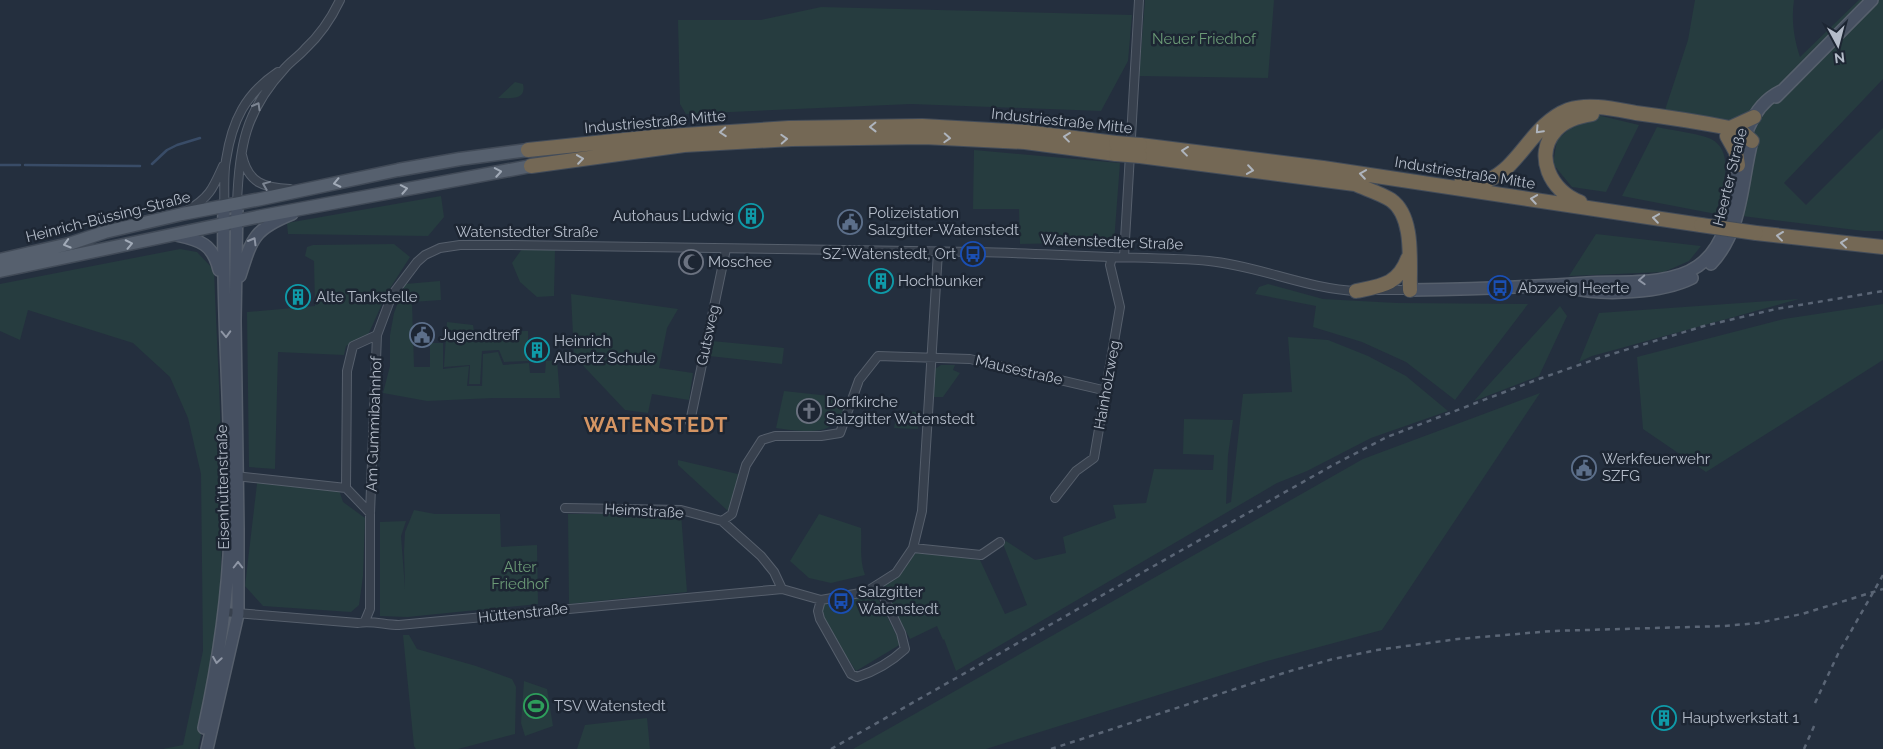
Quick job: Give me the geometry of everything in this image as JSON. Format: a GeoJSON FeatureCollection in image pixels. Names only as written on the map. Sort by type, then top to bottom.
{"type":"FeatureCollection","features":[{"type":"Feature","properties":{"kind":"highway"},"geometry":{"type":"LineString","coordinates":[[1411,181],[1436,179],[1471,183],[1486,180],[1508,164],[1543,125],[1570,109],[1595,107],[1687,126],[1728,132],[1748,139]]}},
{"type":"Feature","properties":{"kind":"highway"},"geometry":{"type":"LineString","coordinates":[[1605,210],[1571,199],[1552,181],[1548,174],[1545,158],[1546,148],[1552,135],[1565,122],[1583,116],[1603,114],[1655,118]]}},
{"type":"Feature","properties":{"kind":"highway"},"geometry":{"type":"LineString","coordinates":[[1728,132],[1754,117]]}},
{"type":"Feature","properties":{"kind":"highway","name":"Industriestraße Mitte"},"geometry":{"type":"LineString","coordinates":[[528,150],[653,136],[779,129],[922,126],[1025,132],[1116,148],[1355,184],[1392,201],[1406,222],[1409,235],[1408,258]]}},
{"type":"Feature","properties":{"kind":"highway"},"geometry":{"type":"LineString","coordinates":[[1728,132],[1736,152],[1738,165]]}},
{"type":"Feature","properties":{"kind":"highway","name":"Industriestraße Mitte"},"geometry":{"type":"LineString","coordinates":[[531,166],[684,145],[792,139],[933,138],[1116,148]]}},
{"type":"Feature","properties":{"kind":"highway","name":"Industriestraße Mitte"},"geometry":{"type":"LineString","coordinates":[[1140,151],[1314,167],[1756,233],[1883,246]]}},
{"type":"Feature","properties":{"kind":"highway"},"geometry":{"type":"LineString","coordinates":[[1408,258],[1410,290]]}},
{"type":"Feature","properties":{"kind":"highway"},"geometry":{"type":"LineString","coordinates":[[1356,291],[1393,280],[1401,274],[1408,258]]}},
{"type":"Feature","properties":{"kind":"main road","name":"Industriestraße Mitte"},"geometry":{"type":"LineString","coordinates":[[237,204],[398,170],[528,150]]}},
{"type":"Feature","properties":{"kind":"main road","name":"Industriestraße Mitte"},"geometry":{"type":"LineString","coordinates":[[223,224],[531,166]]}},
{"type":"Feature","properties":{"kind":"main road","name":"Heinrich-Büssing-Straße"},"geometry":{"type":"LineString","coordinates":[[0,260],[60,246],[112,230],[237,204]]}},
{"type":"Feature","properties":{"kind":"main road","name":"Heinrich-Büssing-Straße"},"geometry":{"type":"LineString","coordinates":[[0,271],[223,224]]}},
{"type":"Feature","properties":{"kind":"street"},"geometry":{"type":"LineString","coordinates":[[237,204],[238,175],[244,135],[256,107],[286,67],[324,27],[340,0]]}},
{"type":"Feature","properties":{"kind":"street"},"geometry":{"type":"LineString","coordinates":[[1124,257],[1139,0]]}},
{"type":"Feature","properties":{"kind":"street","name":"Heerter Straße"},"geometry":{"type":"LineString","coordinates":[[1562,286],[1584,291],[1653,290],[1679,283],[1701,273],[1720,254],[1731,234],[1738,213],[1748,139],[1781,90],[1872,0]]}},
{"type":"Feature","properties":{"kind":"street"},"geometry":{"type":"LineString","coordinates":[[224,207],[226,161],[234,125],[250,95],[266,80],[286,67]]}},
{"type":"Feature","properties":{"kind":"street","name":"Heerter Straße"},"geometry":{"type":"LineString","coordinates":[[1538,286],[1667,278],[1685,273],[1698,266],[1710,254],[1723,232],[1730,210],[1738,165],[1754,117],[1768,99],[1781,90]]}},
{"type":"Feature","properties":{"kind":"street"},"geometry":{"type":"LineString","coordinates":[[241,152],[245,168],[249,174],[266,187],[310,189]]}},
{"type":"Feature","properties":{"kind":"street"},"geometry":{"type":"LineString","coordinates":[[182,214],[199,203],[212,191],[226,161]]}},
{"type":"Feature","properties":{"kind":"street","name":"Eisenhüttenstraße"},"geometry":{"type":"LineString","coordinates":[[200,749],[224,612],[234,476],[237,204]]}},
{"type":"Feature","properties":{"kind":"street","name":"Eisenhüttenstraße"},"geometry":{"type":"LineString","coordinates":[[207,749],[238,614],[234,476],[223,286],[224,207]]}},
{"type":"Feature","properties":{"kind":"street"},"geometry":{"type":"LineString","coordinates":[[236,287],[248,251],[259,232],[275,220],[308,208]]}},
{"type":"Feature","properties":{"kind":"street"},"geometry":{"type":"LineString","coordinates":[[174,234],[199,241],[210,248],[216,258],[223,286]]}},
{"type":"Feature","properties":{"kind":"street","name":"Watenstedter Straße"},"geometry":{"type":"LineString","coordinates":[[417,262],[440,248],[460,245],[1049,254],[1210,261],[1256,269],[1296,282],[1356,291],[1538,286]]}},
{"type":"Feature","properties":{"kind":"street","name":"Gutsweg"},"geometry":{"type":"LineString","coordinates":[[690,422],[726,249]]}},
{"type":"Feature","properties":{"kind":"street","name":"Hüttenstraße"},"geometry":{"type":"LineString","coordinates":[[224,612],[358,623],[365,621],[385,626],[782,589],[821,600],[866,592],[896,573],[913,548],[922,511],[930,357],[938,252]]}},
{"type":"Feature","properties":{"kind":"street","name":"Hainholzweg"},"geometry":{"type":"LineString","coordinates":[[1056,498],[1076,471],[1094,458],[1120,308],[1110,266],[1112,257]]}},
{"type":"Feature","properties":{"kind":"street","name":"Am Gummibahnhof"},"geometry":{"type":"LineString","coordinates":[[365,621],[370,609],[370,513],[378,336],[392,295],[417,262]]}},
{"type":"Feature","properties":{"kind":"street","name":"Am Gummibahnhof"},"geometry":{"type":"LineString","coordinates":[[346,488],[347,371],[353,346],[378,336]]}},
{"type":"Feature","properties":{"kind":"street","name":"Mausestraße"},"geometry":{"type":"LineString","coordinates":[[722,521],[732,514],[746,466],[762,440],[775,436],[821,436],[840,433],[859,380],[878,356],[970,359],[1107,391]]}},
{"type":"Feature","properties":{"kind":"street","name":"Am Gummibahnhof"},"geometry":{"type":"LineString","coordinates":[[234,476],[346,488],[370,513]]}},
{"type":"Feature","properties":{"kind":"street","name":"Heimstraße"},"geometry":{"type":"LineString","coordinates":[[565,508],[681,510],[722,521]]}},
{"type":"Feature","properties":{"kind":"street"},"geometry":{"type":"LineString","coordinates":[[722,521],[761,556],[774,572],[782,589]]}},
{"type":"Feature","properties":{"kind":"street"},"geometry":{"type":"LineString","coordinates":[[913,548],[981,554],[1000,542]]}},
{"type":"Feature","properties":{"kind":"street"},"geometry":{"type":"LineString","coordinates":[[821,600],[818,611],[820,619],[851,674],[857,677],[868,674],[891,662],[905,648],[901,633],[878,585]]}},
{"type":"Feature","properties":{"kind":"green space","name":"Neuer Friedhof"},"geometry":{"type":"Polygon","coordinates":[[[1145,0],[1274,0],[1268,78],[1139,76],[1145,0]]]}},
{"type":"Feature","properties":{"kind":"green space"},"geometry":{"type":"Polygon","coordinates":[[[1695,0],[1794,0],[1794,29],[1800,57],[1859,0],[1883,0],[1883,79],[1784,183],[1806,205],[1883,128],[1883,231],[1864,231],[1742,216],[1755,140],[1664,113],[1688,40],[1695,0]]]}},
{"type":"Feature","properties":{"kind":"green space"},"geometry":{"type":"Polygon","coordinates":[[[821,7],[1132,15],[1128,61],[1101,111],[911,104],[686,114],[680,104],[678,20],[761,20],[821,7]]]}},
{"type":"Feature","properties":{"kind":"green space"},"geometry":{"type":"Polygon","coordinates":[[[515,82],[523,84],[524,89],[520,96],[498,98],[515,82]]]}},
{"type":"Feature","properties":{"kind":"green space"},"geometry":{"type":"Polygon","coordinates":[[[1597,115],[1639,125],[1606,192],[1572,187],[1553,164],[1557,140],[1576,123],[1597,115]]]}},
{"type":"Feature","properties":{"kind":"green space"},"geometry":{"type":"Polygon","coordinates":[[[1657,127],[1706,137],[1719,145],[1723,153],[1725,174],[1716,214],[1622,196],[1657,127]]]}},
{"type":"Feature","properties":{"kind":"green space"},"geometry":{"type":"Polygon","coordinates":[[[974,150],[1120,163],[1114,242],[1020,244],[1019,209],[973,209],[974,150]]]}},
{"type":"Feature","properties":{"kind":"green space"},"geometry":{"type":"Polygon","coordinates":[[[441,196],[444,217],[428,236],[288,234],[287,223],[441,196]]]}},
{"type":"Feature","properties":{"kind":"green space"},"geometry":{"type":"Polygon","coordinates":[[[1596,234],[1701,246],[1689,261],[1664,272],[1569,276],[1596,234]]]}},
{"type":"Feature","properties":{"kind":"green space"},"geometry":{"type":"Polygon","coordinates":[[[394,244],[410,257],[387,293],[368,335],[346,346],[344,355],[278,352],[275,469],[249,467],[247,312],[315,306],[314,261],[305,256],[307,247],[313,245],[394,244]]]}},
{"type":"Feature","properties":{"kind":"green space"},"geometry":{"type":"Polygon","coordinates":[[[180,249],[197,252],[214,270],[219,390],[222,511],[221,571],[210,690],[198,749],[163,749],[183,745],[203,651],[201,474],[188,418],[170,377],[133,343],[28,310],[20,340],[0,331],[0,284],[180,249]]]}},
{"type":"Feature","properties":{"kind":"green space"},"geometry":{"type":"Polygon","coordinates":[[[522,249],[555,250],[554,296],[537,297],[520,282],[512,263],[522,249]]]}},
{"type":"Feature","properties":{"kind":"green space"},"geometry":{"type":"Polygon","coordinates":[[[440,281],[441,300],[412,302],[414,367],[430,367],[430,343],[443,343],[443,369],[469,366],[467,386],[482,386],[483,354],[498,352],[503,365],[529,363],[530,373],[545,373],[546,361],[557,360],[560,398],[493,398],[427,401],[383,393],[390,366],[390,335],[394,313],[405,284],[440,281]]]}},
{"type":"Feature","properties":{"kind":"green space"},"geometry":{"type":"Polygon","coordinates":[[[1268,284],[1323,299],[1397,303],[1528,304],[1455,400],[1406,362],[1362,342],[1313,327],[1316,306],[1255,294],[1259,287],[1268,284]]]}},
{"type":"Feature","properties":{"kind":"green space"},"geometry":{"type":"Polygon","coordinates":[[[571,294],[678,309],[667,328],[659,368],[693,373],[689,400],[652,394],[648,413],[625,410],[574,356],[571,294]]]}},
{"type":"Feature","properties":{"kind":"green space"},"geometry":{"type":"Polygon","coordinates":[[[1799,299],[1592,356],[1579,362],[1599,313],[1799,299]]]}},
{"type":"Feature","properties":{"kind":"green space"},"geometry":{"type":"Polygon","coordinates":[[[1883,304],[1883,360],[1706,472],[1643,429],[1637,357],[1784,319],[1883,304]]]}},
{"type":"Feature","properties":{"kind":"green space"},"geometry":{"type":"Polygon","coordinates":[[[1560,306],[1567,316],[1539,376],[1474,401],[1560,306]]]}},
{"type":"Feature","properties":{"kind":"green space"},"geometry":{"type":"Polygon","coordinates":[[[447,322],[473,325],[474,332],[528,331],[528,361],[504,362],[499,350],[482,351],[480,384],[469,384],[470,365],[444,367],[447,322]]]}},
{"type":"Feature","properties":{"kind":"green space"},"geometry":{"type":"Polygon","coordinates":[[[1288,337],[1328,340],[1368,356],[1406,376],[1448,411],[1371,438],[1307,471],[1277,483],[956,671],[937,626],[910,639],[882,587],[917,552],[980,560],[1005,614],[1027,605],[1003,544],[1006,541],[1035,560],[1066,553],[1063,537],[1116,518],[1113,505],[1146,503],[1154,469],[1213,470],[1214,455],[1183,454],[1184,419],[1233,420],[1228,455],[1226,504],[1231,502],[1243,394],[1292,392],[1288,337]]]}},
{"type":"Feature","properties":{"kind":"green space"},"geometry":{"type":"Polygon","coordinates":[[[712,341],[784,348],[782,364],[709,356],[712,341]]]}},
{"type":"Feature","properties":{"kind":"green space"},"geometry":{"type":"Polygon","coordinates":[[[941,365],[955,365],[953,370],[960,373],[943,397],[932,397],[935,369],[941,365]]]}},
{"type":"Feature","properties":{"kind":"green space"},"geometry":{"type":"Polygon","coordinates":[[[784,391],[848,398],[839,418],[829,427],[815,431],[790,430],[776,428],[784,391]]]}},
{"type":"Feature","properties":{"kind":"green space"},"geometry":{"type":"Polygon","coordinates":[[[1540,393],[1382,630],[1267,661],[986,749],[853,749],[1363,459],[1540,393]]]}},
{"type":"Feature","properties":{"kind":"green space"},"geometry":{"type":"Polygon","coordinates":[[[903,411],[917,412],[918,429],[894,428],[896,418],[902,419],[903,411]]]}},
{"type":"Feature","properties":{"kind":"green space"},"geometry":{"type":"Polygon","coordinates":[[[678,460],[742,475],[732,508],[728,511],[678,465],[678,460]]]}},
{"type":"Feature","properties":{"kind":"green space"},"geometry":{"type":"Polygon","coordinates":[[[258,475],[338,487],[343,502],[365,518],[363,576],[359,605],[351,612],[263,606],[245,586],[258,475]]]}},
{"type":"Feature","properties":{"kind":"green space","name":"Alter Friedhof"},"geometry":{"type":"Polygon","coordinates":[[[414,510],[435,514],[500,514],[501,547],[537,545],[538,604],[407,617],[380,616],[380,522],[406,521],[401,536],[405,589],[405,532],[414,510]]]}},
{"type":"Feature","properties":{"kind":"green space"},"geometry":{"type":"Polygon","coordinates":[[[568,514],[681,514],[687,592],[569,604],[568,514]]]}},
{"type":"Feature","properties":{"kind":"green space"},"geometry":{"type":"Polygon","coordinates":[[[819,514],[861,528],[861,557],[865,575],[831,583],[809,578],[790,561],[819,514]]]}},
{"type":"Feature","properties":{"kind":"green space"},"geometry":{"type":"Polygon","coordinates":[[[874,591],[901,644],[856,671],[822,620],[820,611],[822,602],[874,591]]]}},
{"type":"Feature","properties":{"kind":"green space"},"geometry":{"type":"Polygon","coordinates":[[[403,635],[409,635],[417,649],[476,666],[512,679],[516,687],[515,734],[458,749],[416,749],[414,746],[403,635]]]}},
{"type":"Feature","properties":{"kind":"green space","name":"TSV Watenstedt"},"geometry":{"type":"Polygon","coordinates":[[[524,681],[547,689],[553,726],[525,736],[521,723],[524,681]]]}},
{"type":"Feature","properties":{"kind":"green space"},"geometry":{"type":"Polygon","coordinates":[[[647,718],[650,749],[577,749],[585,725],[647,718]]]}},
{"type":"Feature","properties":{"kind":"waterway"},"geometry":{"type":"LineString","coordinates":[[152,164],[167,150],[200,138]]}},
{"type":"Feature","properties":{"kind":"waterway"},"geometry":{"type":"LineString","coordinates":[[0,165],[20,165]]}},
{"type":"Feature","properties":{"kind":"waterway"},"geometry":{"type":"LineString","coordinates":[[25,165],[140,166]]}},
{"type":"Feature","properties":{"kind":"railway"},"geometry":{"type":"LineString","coordinates":[[831,749],[1335,464],[1387,437],[1536,380],[1599,358],[1704,326],[1776,309],[1883,291]]}},
{"type":"Feature","properties":{"kind":"railway"},"geometry":{"type":"LineString","coordinates":[[1815,703],[1838,654],[1883,575]]}},
{"type":"Feature","properties":{"kind":"railway"},"geometry":{"type":"LineString","coordinates":[[1051,749],[1287,672],[1333,659],[1377,650],[1458,639],[1552,631],[1724,626],[1758,623],[1802,614],[1883,589]]}},
{"type":"Feature","properties":{"kind":"railway"},"geometry":{"type":"LineString","coordinates":[[1804,749],[1815,724]]}},
{"type":"Feature","properties":{"kind":"place","name":"Autohaus Ludwig"},"geometry":{"type":"Point","coordinates":[751,216]}},
{"type":"Feature","properties":{"kind":"place","name":"Polizeistation Salzgitter-Watenstedt"},"geometry":{"type":"Point","coordinates":[850,222]}},
{"type":"Feature","properties":{"kind":"place","name":"SZ-Watenstedt, Ort"},"geometry":{"type":"Point","coordinates":[973,254]}},
{"type":"Feature","properties":{"kind":"place","name":"Moschee"},"geometry":{"type":"Point","coordinates":[691,262]}},
{"type":"Feature","properties":{"kind":"place","name":"Hochbunker"},"geometry":{"type":"Point","coordinates":[881,281]}},
{"type":"Feature","properties":{"kind":"place","name":"Abzweig Heerte"},"geometry":{"type":"Point","coordinates":[1500,288]}},
{"type":"Feature","properties":{"kind":"place","name":"Alte Tankstelle"},"geometry":{"type":"Point","coordinates":[298,297]}},
{"type":"Feature","properties":{"kind":"place","name":"Jugendtreff"},"geometry":{"type":"Point","coordinates":[422,335]}},
{"type":"Feature","properties":{"kind":"place","name":"Heinrich Albertz Schule"},"geometry":{"type":"Point","coordinates":[537,350]}},
{"type":"Feature","properties":{"kind":"place","name":"Dorfkirche Salzgitter Watenstedt"},"geometry":{"type":"Point","coordinates":[809,411]}},
{"type":"Feature","properties":{"kind":"place","name":"Werkfeuerwehr SZFG"},"geometry":{"type":"Point","coordinates":[1584,468]}},
{"type":"Feature","properties":{"kind":"place","name":"Salzgitter Watenstedt"},"geometry":{"type":"Point","coordinates":[841,601]}},
{"type":"Feature","properties":{"kind":"place","name":"TSV Watenstedt"},"geometry":{"type":"Point","coordinates":[536,706]}},
{"type":"Feature","properties":{"kind":"place","name":"Hauptwerkstatt 1"},"geometry":{"type":"Point","coordinates":[1664,718]}},
{"type":"Feature","properties":{"kind":"district","name":"WATENSTEDT"},"geometry":{"type":"Point","coordinates":[656,425]}}]}
